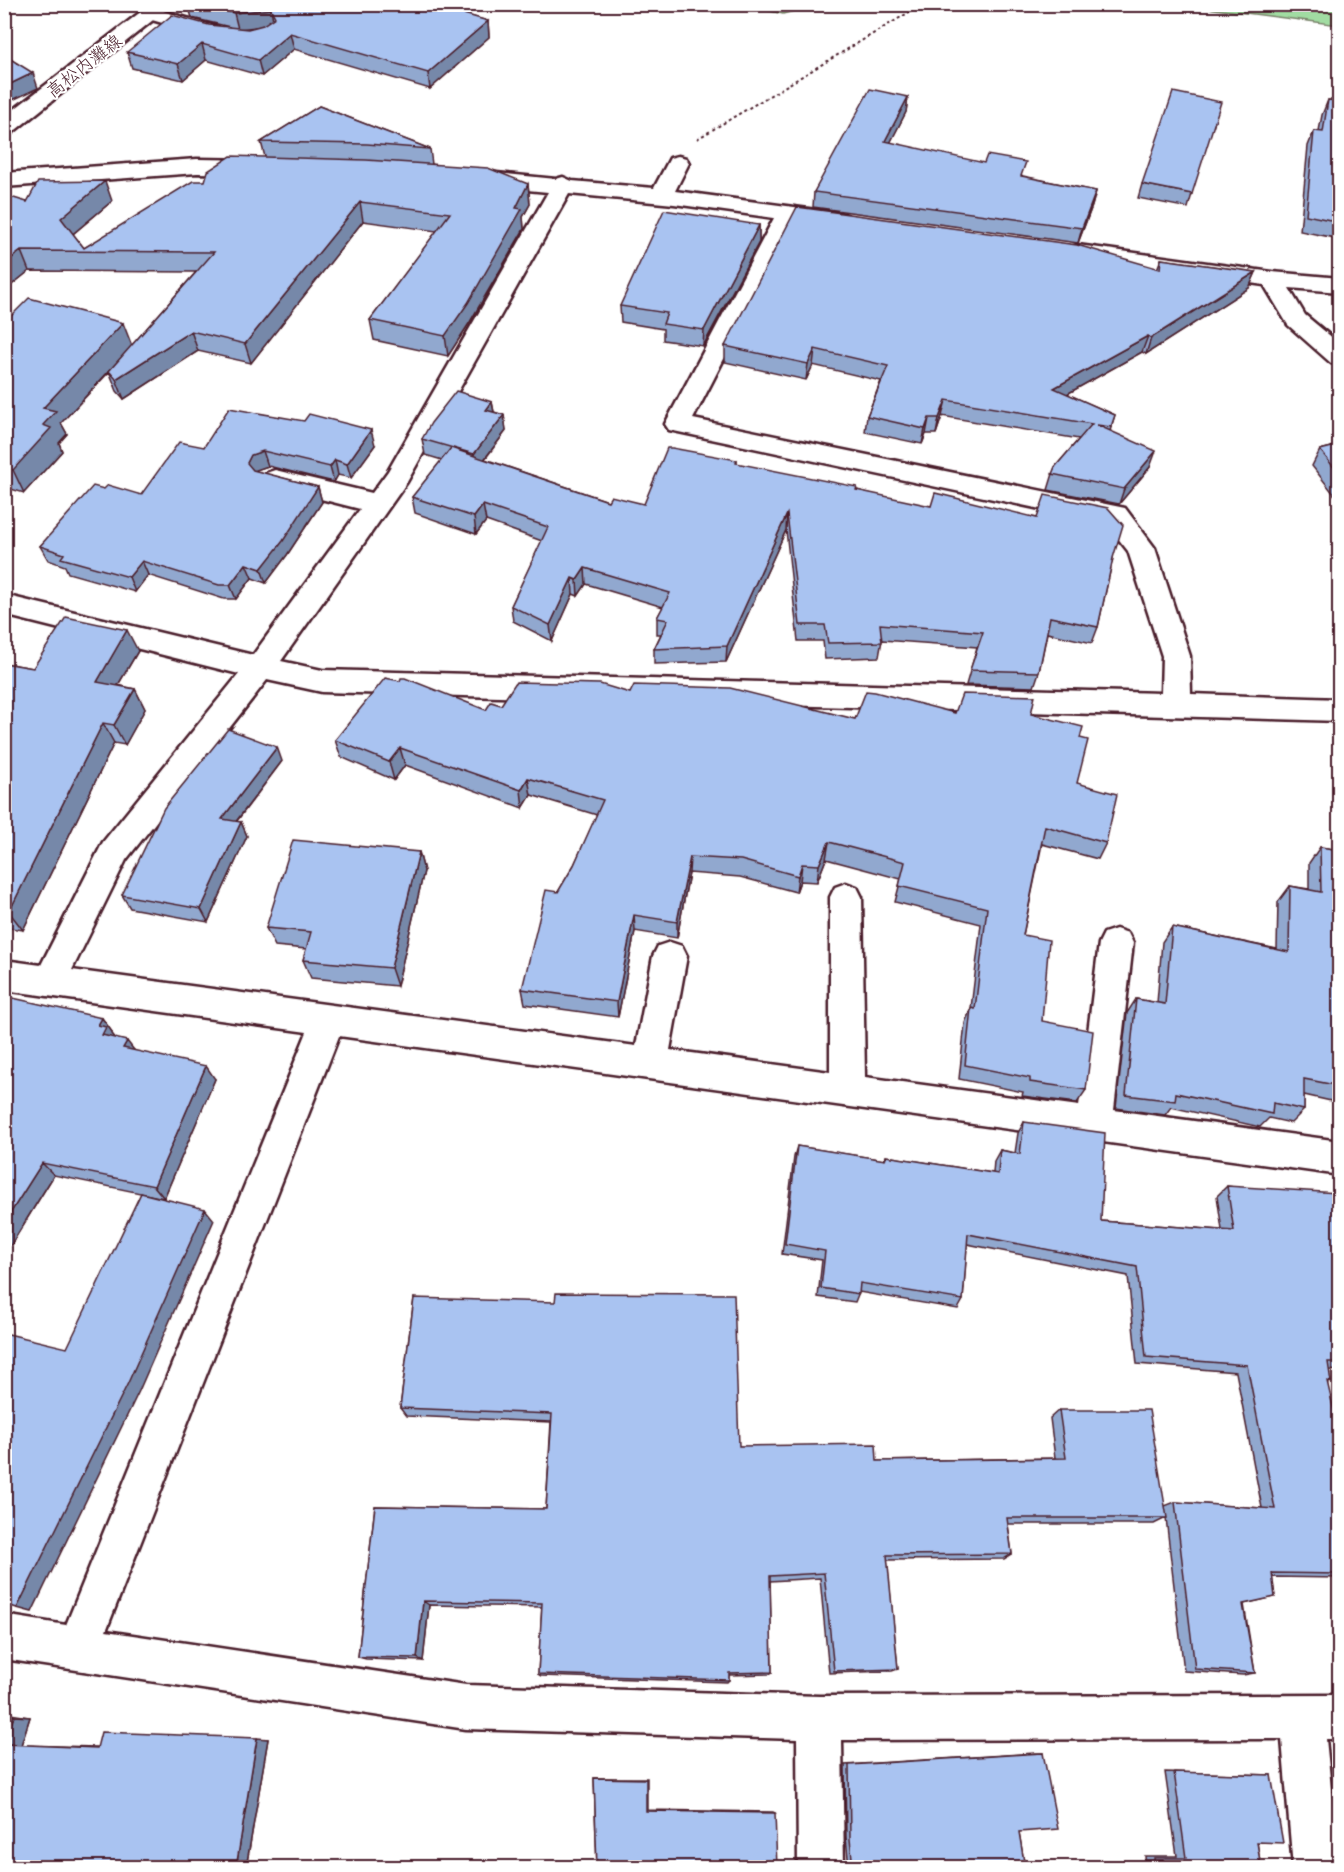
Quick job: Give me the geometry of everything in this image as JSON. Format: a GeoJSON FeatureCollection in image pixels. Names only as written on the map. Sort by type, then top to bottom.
{"type":"FeatureCollection","features":[{"type":"Feature","properties":{"kind":"street"},"geometry":{"type":"LineString","coordinates":[[158,9],[224,35]]}},
{"type":"Feature","properties":{"kind":"street","name":"高松内灘線"},"geometry":{"type":"LineString","coordinates":[[4,128],[158,9]]}},
{"type":"Feature","properties":{"kind":"street"},"geometry":{"type":"LineString","coordinates":[[662,195],[678,163]]}},
{"type":"Feature","properties":{"kind":"street"},"geometry":{"type":"LineString","coordinates":[[4,180],[197,166],[278,168]]}},
{"type":"Feature","properties":{"kind":"street"},"geometry":{"type":"LineString","coordinates":[[450,176],[563,184],[662,195],[856,222]]}},
{"type":"Feature","properties":{"kind":"street"},"geometry":{"type":"LineString","coordinates":[[50,981],[114,851],[260,668],[398,476],[563,184]]}},
{"type":"Feature","properties":{"kind":"street"},"geometry":{"type":"LineString","coordinates":[[788,212],[678,424],[1114,515],[1141,548],[1176,656],[1176,704]]}},
{"type":"Feature","properties":{"kind":"street"},"geometry":{"type":"LineString","coordinates":[[1052,249],[1272,279],[1340,285]]}},
{"type":"Feature","properties":{"kind":"street"},"geometry":{"type":"LineString","coordinates":[[1272,279],[1296,320],[1340,357]]}},
{"type":"Feature","properties":{"kind":"street"},"geometry":{"type":"LineString","coordinates":[[267,477],[378,504]]}},
{"type":"Feature","properties":{"kind":"street"},"geometry":{"type":"LineString","coordinates":[[4,605],[322,681],[1340,710]]}},
{"type":"Feature","properties":{"kind":"street"},"geometry":{"type":"LineString","coordinates":[[846,897],[848,1090]]}},
{"type":"Feature","properties":{"kind":"street"},"geometry":{"type":"LineString","coordinates":[[1095,1124],[1116,943]]}},
{"type":"Feature","properties":{"kind":"street"},"geometry":{"type":"LineString","coordinates":[[650,1063],[670,956]]}},
{"type":"Feature","properties":{"kind":"street"},"geometry":{"type":"LineString","coordinates":[[4,975],[1340,1158]]}},
{"type":"Feature","properties":{"kind":"street"},"geometry":{"type":"LineString","coordinates":[[78,1648],[329,1019]]}},
{"type":"Feature","properties":{"kind":"street"},"geometry":{"type":"LineString","coordinates":[[4,1637],[466,1707],[819,1718],[1321,1717],[1316,1868]]}},
{"type":"Feature","properties":{"kind":"street"},"geometry":{"type":"LineString","coordinates":[[819,1718],[820,1868]]}},
{"type":"Feature","properties":{"kind":"path"},"geometry":{"type":"LineString","coordinates":[[678,163],[688,147],[704,133],[923,4]]}},
{"type":"Feature","properties":{"kind":"green space"},"geometry":{"type":"Polygon","coordinates":[[[817,4],[783,14],[744,5],[817,4]]]}},
{"type":"Feature","properties":{"kind":"green space"},"geometry":{"type":"Polygon","coordinates":[[[1183,5],[1339,5],[1339,25],[1183,5]]]}},
{"type":"Feature","properties":{"kind":"building"},"geometry":{"type":"Polygon","coordinates":[[[199,4],[429,4],[488,21],[428,73],[290,33],[258,60],[202,44],[178,64],[127,52],[172,15],[209,25],[248,29],[263,25],[275,17],[271,9],[234,13],[199,4]]]}},
{"type":"Feature","properties":{"kind":"building"},"geometry":{"type":"Polygon","coordinates":[[[4,55],[33,73],[4,87],[4,55]]]}},
{"type":"Feature","properties":{"kind":"building"},"geometry":{"type":"Polygon","coordinates":[[[870,89],[908,97],[885,141],[984,163],[987,155],[1026,162],[1021,176],[1096,191],[1082,228],[814,192],[870,89]]]}},
{"type":"Feature","properties":{"kind":"building"},"geometry":{"type":"Polygon","coordinates":[[[1173,92],[1221,102],[1192,194],[1142,184],[1173,92]]]}},
{"type":"Feature","properties":{"kind":"building"},"geometry":{"type":"Polygon","coordinates":[[[1328,100],[1340,101],[1340,222],[1306,215],[1314,131],[1323,132],[1328,100]]]}},
{"type":"Feature","properties":{"kind":"building"},"geometry":{"type":"Polygon","coordinates":[[[319,106],[430,149],[367,144],[261,142],[319,106]]]}},
{"type":"Feature","properties":{"kind":"building"},"geometry":{"type":"Polygon","coordinates":[[[231,156],[366,160],[488,168],[528,184],[516,208],[522,209],[468,303],[445,336],[370,320],[450,213],[360,202],[245,344],[191,331],[116,379],[109,371],[214,252],[21,251],[4,264],[4,195],[27,202],[38,182],[105,181],[61,218],[84,248],[193,181],[205,181],[208,171],[231,156]]]}},
{"type":"Feature","properties":{"kind":"building"},"geometry":{"type":"Polygon","coordinates":[[[797,207],[1077,245],[1160,269],[1161,259],[1256,272],[1151,338],[1148,336],[1054,388],[1115,415],[1111,427],[1097,425],[1156,451],[1124,489],[1052,474],[1055,467],[1092,424],[946,400],[939,418],[929,418],[925,429],[867,416],[888,366],[815,349],[808,364],[725,346],[797,207]]]}},
{"type":"Feature","properties":{"kind":"building"},"geometry":{"type":"Polygon","coordinates":[[[664,210],[759,225],[704,330],[663,324],[667,313],[620,306],[664,210]]]}},
{"type":"Feature","properties":{"kind":"building"},"geometry":{"type":"Polygon","coordinates":[[[29,298],[123,323],[43,408],[56,411],[43,425],[51,428],[13,470],[4,468],[4,323],[29,298]]]}},
{"type":"Feature","properties":{"kind":"building"},"geometry":{"type":"Polygon","coordinates":[[[456,391],[492,402],[486,410],[504,415],[474,454],[422,439],[431,423],[456,391]]]}},
{"type":"Feature","properties":{"kind":"building"},"geometry":{"type":"Polygon","coordinates":[[[229,408],[304,421],[309,414],[371,430],[347,464],[335,460],[330,467],[263,451],[251,455],[247,463],[253,470],[318,487],[283,541],[261,569],[246,564],[230,585],[219,585],[142,561],[129,577],[61,558],[64,554],[40,546],[93,486],[104,489],[108,485],[141,495],[179,442],[204,447],[229,408]]]}},
{"type":"Feature","properties":{"kind":"building"},"geometry":{"type":"Polygon","coordinates":[[[1340,445],[1340,475],[1320,450],[1340,445]]]}},
{"type":"Feature","properties":{"kind":"building"},"geometry":{"type":"Polygon","coordinates":[[[451,448],[608,501],[611,496],[644,504],[667,448],[672,448],[737,460],[736,463],[857,487],[856,490],[931,506],[935,493],[1037,518],[1045,495],[1108,508],[1123,525],[1113,558],[1098,627],[1050,617],[1039,672],[970,670],[983,632],[880,624],[882,642],[828,643],[825,625],[800,625],[787,514],[727,646],[654,649],[668,620],[657,618],[670,593],[585,568],[577,580],[572,578],[550,625],[511,606],[548,527],[483,505],[474,517],[412,497],[451,448]]]}},
{"type":"Feature","properties":{"kind":"building"},"geometry":{"type":"Polygon","coordinates":[[[66,617],[127,630],[97,682],[135,689],[114,725],[103,723],[9,912],[4,911],[4,663],[33,668],[66,617]]]}},
{"type":"Feature","properties":{"kind":"building"},"geometry":{"type":"Polygon","coordinates":[[[385,678],[400,681],[401,678],[405,678],[486,710],[491,702],[501,705],[516,682],[600,684],[630,693],[634,685],[730,688],[855,719],[866,691],[955,713],[962,694],[1035,696],[1031,714],[1083,727],[1080,738],[1088,740],[1077,783],[1117,794],[1106,843],[1045,826],[1023,935],[1049,940],[1042,1021],[1093,1031],[1086,1090],[1030,1082],[1030,1078],[965,1065],[971,1008],[975,1009],[987,908],[899,886],[905,862],[829,842],[819,865],[802,864],[798,876],[741,860],[690,857],[677,922],[634,915],[617,1002],[522,989],[546,890],[558,892],[574,865],[603,800],[528,778],[521,790],[400,748],[389,762],[335,740],[385,678]]]}},
{"type":"Feature","properties":{"kind":"building"},"geometry":{"type":"Polygon","coordinates":[[[228,729],[277,747],[222,819],[241,822],[201,909],[122,895],[164,808],[228,729]]]}},
{"type":"Feature","properties":{"kind":"building"},"geometry":{"type":"Polygon","coordinates":[[[293,840],[419,852],[391,968],[303,960],[311,932],[266,928],[293,840]]]}},
{"type":"Feature","properties":{"kind":"building"},"geometry":{"type":"Polygon","coordinates":[[[1320,847],[1340,850],[1340,1086],[1304,1079],[1304,1110],[1273,1103],[1272,1114],[1176,1093],[1175,1101],[1126,1095],[1136,999],[1165,1004],[1172,927],[1289,952],[1290,886],[1321,892],[1320,847]]]}},
{"type":"Feature","properties":{"kind":"building"},"geometry":{"type":"Polygon","coordinates":[[[4,996],[102,1018],[98,1025],[106,1027],[102,1035],[127,1041],[123,1048],[206,1066],[154,1186],[42,1163],[4,1223],[4,996]]]}},
{"type":"Feature","properties":{"kind":"building"},"geometry":{"type":"Polygon","coordinates":[[[1024,1122],[1105,1133],[1101,1221],[1234,1231],[1227,1186],[1338,1193],[1340,1200],[1340,1362],[1328,1362],[1331,1382],[1327,1381],[1340,1437],[1340,1574],[1272,1573],[1275,1597],[1243,1604],[1255,1673],[1195,1669],[1175,1502],[1275,1509],[1247,1365],[1146,1357],[1137,1267],[968,1234],[963,1300],[860,1283],[859,1294],[821,1288],[825,1251],[785,1244],[797,1146],[885,1160],[886,1156],[998,1174],[1000,1150],[1020,1154],[1024,1122]]]}},
{"type":"Feature","properties":{"kind":"building"},"geometry":{"type":"Polygon","coordinates":[[[141,1193],[205,1209],[128,1383],[17,1608],[4,1604],[4,1333],[67,1348],[141,1193]]]}},
{"type":"Feature","properties":{"kind":"building"},"geometry":{"type":"Polygon","coordinates":[[[556,1293],[734,1294],[739,1446],[876,1444],[877,1461],[1066,1458],[1059,1410],[1149,1410],[1167,1518],[1007,1518],[1012,1554],[887,1555],[898,1669],[834,1671],[824,1573],[770,1576],[772,1672],[729,1673],[729,1680],[538,1674],[542,1603],[423,1601],[417,1658],[358,1657],[375,1506],[546,1509],[552,1414],[400,1408],[414,1298],[555,1302],[556,1293]]]}},
{"type":"Feature","properties":{"kind":"building"},"geometry":{"type":"Polygon","coordinates":[[[4,1715],[14,1716],[4,1743],[4,1715]]]}},
{"type":"Feature","properties":{"kind":"building"},"geometry":{"type":"Polygon","coordinates":[[[101,1732],[257,1738],[236,1868],[4,1868],[4,1744],[97,1748],[101,1732]]]}},
{"type":"Feature","properties":{"kind":"building"},"geometry":{"type":"Polygon","coordinates":[[[1043,1753],[1058,1829],[1019,1832],[1025,1868],[853,1868],[850,1839],[849,1765],[1043,1753]]]}},
{"type":"Feature","properties":{"kind":"building"},"geometry":{"type":"Polygon","coordinates":[[[1174,1772],[1271,1775],[1283,1843],[1257,1842],[1261,1868],[1155,1868],[1154,1858],[1186,1858],[1174,1772]]]}},
{"type":"Feature","properties":{"kind":"building"},"geometry":{"type":"Polygon","coordinates":[[[594,1778],[646,1779],[646,1811],[775,1813],[777,1868],[597,1868],[594,1778]]]}}]}
